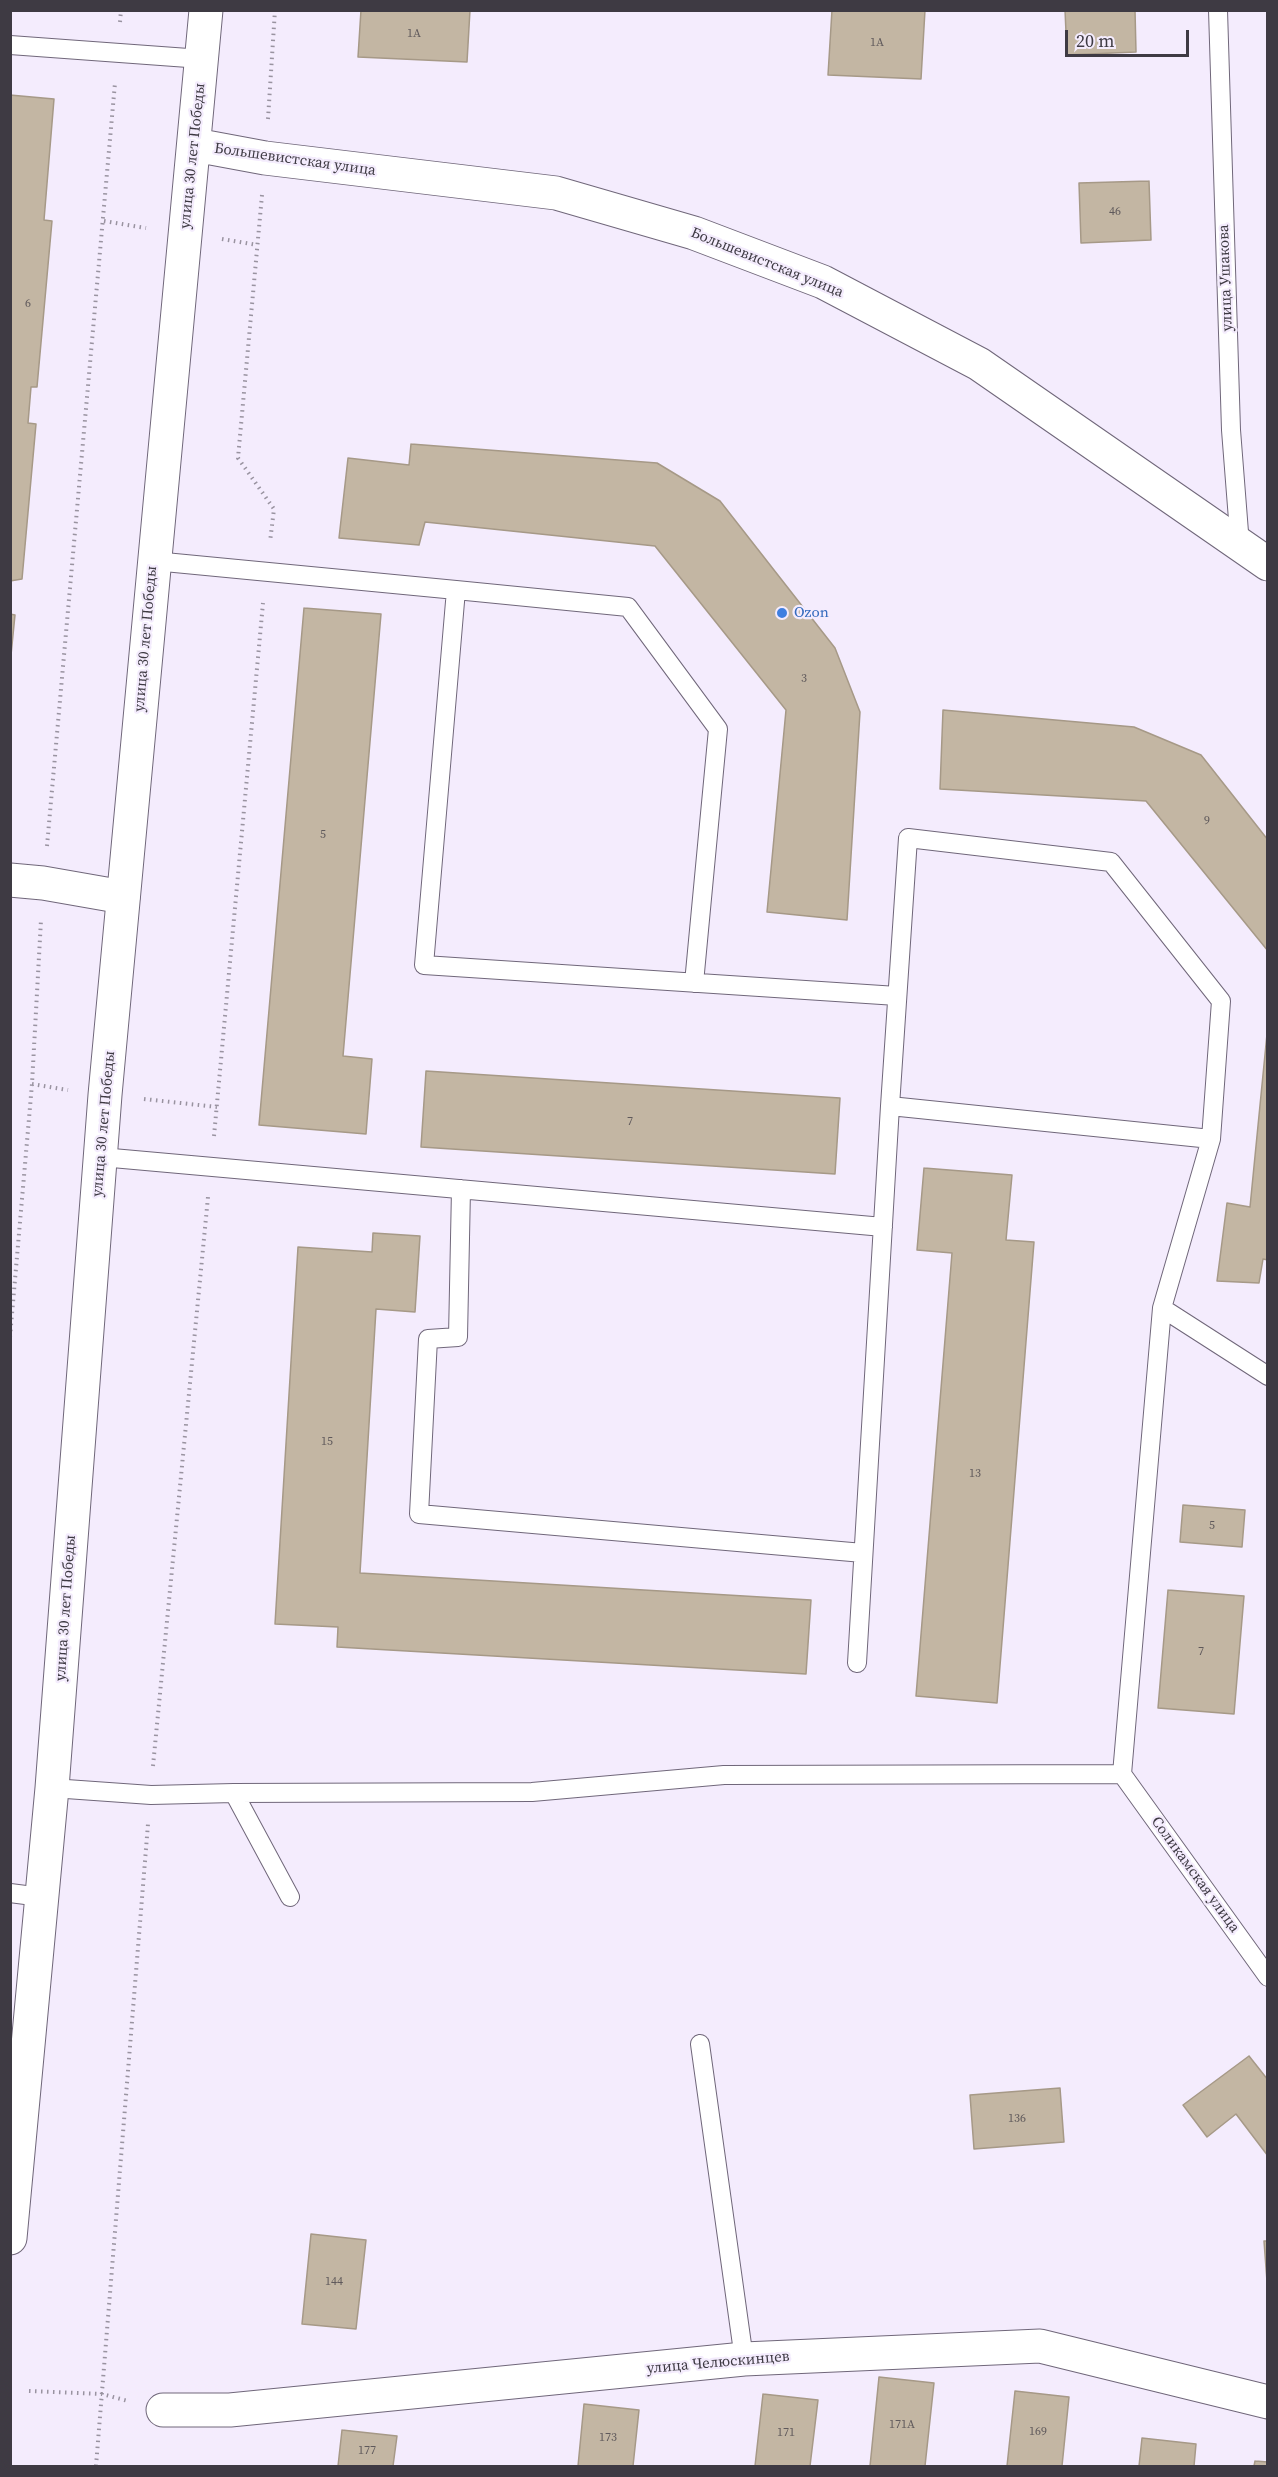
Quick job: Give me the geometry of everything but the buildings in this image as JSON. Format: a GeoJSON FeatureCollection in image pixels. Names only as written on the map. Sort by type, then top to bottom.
{"type":"FeatureCollection","features":[{"type":"Feature","properties":{"kind":"street","name":"улица 30 лет Победы"},"geometry":{"type":"LineString","coordinates":[[10,2238],[26,1895],[52,1788],[123,897],[206,10]]}},
{"type":"Feature","properties":{"kind":"street","name":"Большевистская улица"},"geometry":{"type":"LineString","coordinates":[[195,145],[265,158],[555,193],[694,232],[823,282],[979,364],[1268,564]]}},
{"type":"Feature","properties":{"kind":"street"},"geometry":{"type":"LineString","coordinates":[[10,880],[43,883],[123,897]]}},
{"type":"Feature","properties":{"kind":"street","name":"улица Челюскинцев"},"geometry":{"type":"LineString","coordinates":[[163,2410],[231,2410],[744,2359],[1040,2346],[1268,2402]]}},
{"type":"Feature","properties":{"kind":"lane","name":"улица Ушакова"},"geometry":{"type":"LineString","coordinates":[[1218,10],[1231,430],[1240,545]]}},
{"type":"Feature","properties":{"kind":"lane"},"geometry":{"type":"LineString","coordinates":[[10,45],[202,59]]}},
{"type":"Feature","properties":{"kind":"lane"},"geometry":{"type":"LineString","coordinates":[[154,561],[627,607],[718,729],[694,983]]}},
{"type":"Feature","properties":{"kind":"lane"},"geometry":{"type":"LineString","coordinates":[[456,590],[424,965],[897,996]]}},
{"type":"Feature","properties":{"kind":"lane"},"geometry":{"type":"LineString","coordinates":[[52,1788],[151,1795],[532,1792],[724,1775],[1122,1774],[1162,1308],[1211,1139],[1221,1001],[1111,862],[908,838],[857,1663]]}},
{"type":"Feature","properties":{"kind":"lane"},"geometry":{"type":"LineString","coordinates":[[890,1106],[1211,1139]]}},
{"type":"Feature","properties":{"kind":"lane"},"geometry":{"type":"LineString","coordinates":[[101,1157],[883,1227]]}},
{"type":"Feature","properties":{"kind":"lane"},"geometry":{"type":"LineString","coordinates":[[461,1189],[458,1337],[428,1339],[419,1514],[863,1554]]}},
{"type":"Feature","properties":{"kind":"lane"},"geometry":{"type":"LineString","coordinates":[[1162,1308],[1268,1376]]}},
{"type":"Feature","properties":{"kind":"lane","name":"Соликамская улица"},"geometry":{"type":"LineString","coordinates":[[1122,1774],[1268,1977]]}},
{"type":"Feature","properties":{"kind":"lane"},"geometry":{"type":"LineString","coordinates":[[234,1793],[290,1897]]}},
{"type":"Feature","properties":{"kind":"lane"},"geometry":{"type":"LineString","coordinates":[[700,2044],[744,2359]]}},
{"type":"Feature","properties":{"kind":"path"},"geometry":{"type":"LineString","coordinates":[[10,1337],[32,1084],[43,883],[121,10]]}},
{"type":"Feature","properties":{"kind":"path"},"geometry":{"type":"LineString","coordinates":[[273,509],[238,458],[265,158],[275,10]]}},
{"type":"Feature","properties":{"kind":"path"},"geometry":{"type":"LineString","coordinates":[[96,2466],[151,1795]]}},
{"type":"Feature","properties":{"kind":"path"},"geometry":{"type":"LineString","coordinates":[[29,2391],[102,2394],[163,2410]]}},
{"type":"Feature","properties":{"kind":"place","name":"Ozon"},"geometry":{"type":"Point","coordinates":[782,613]}}]}
